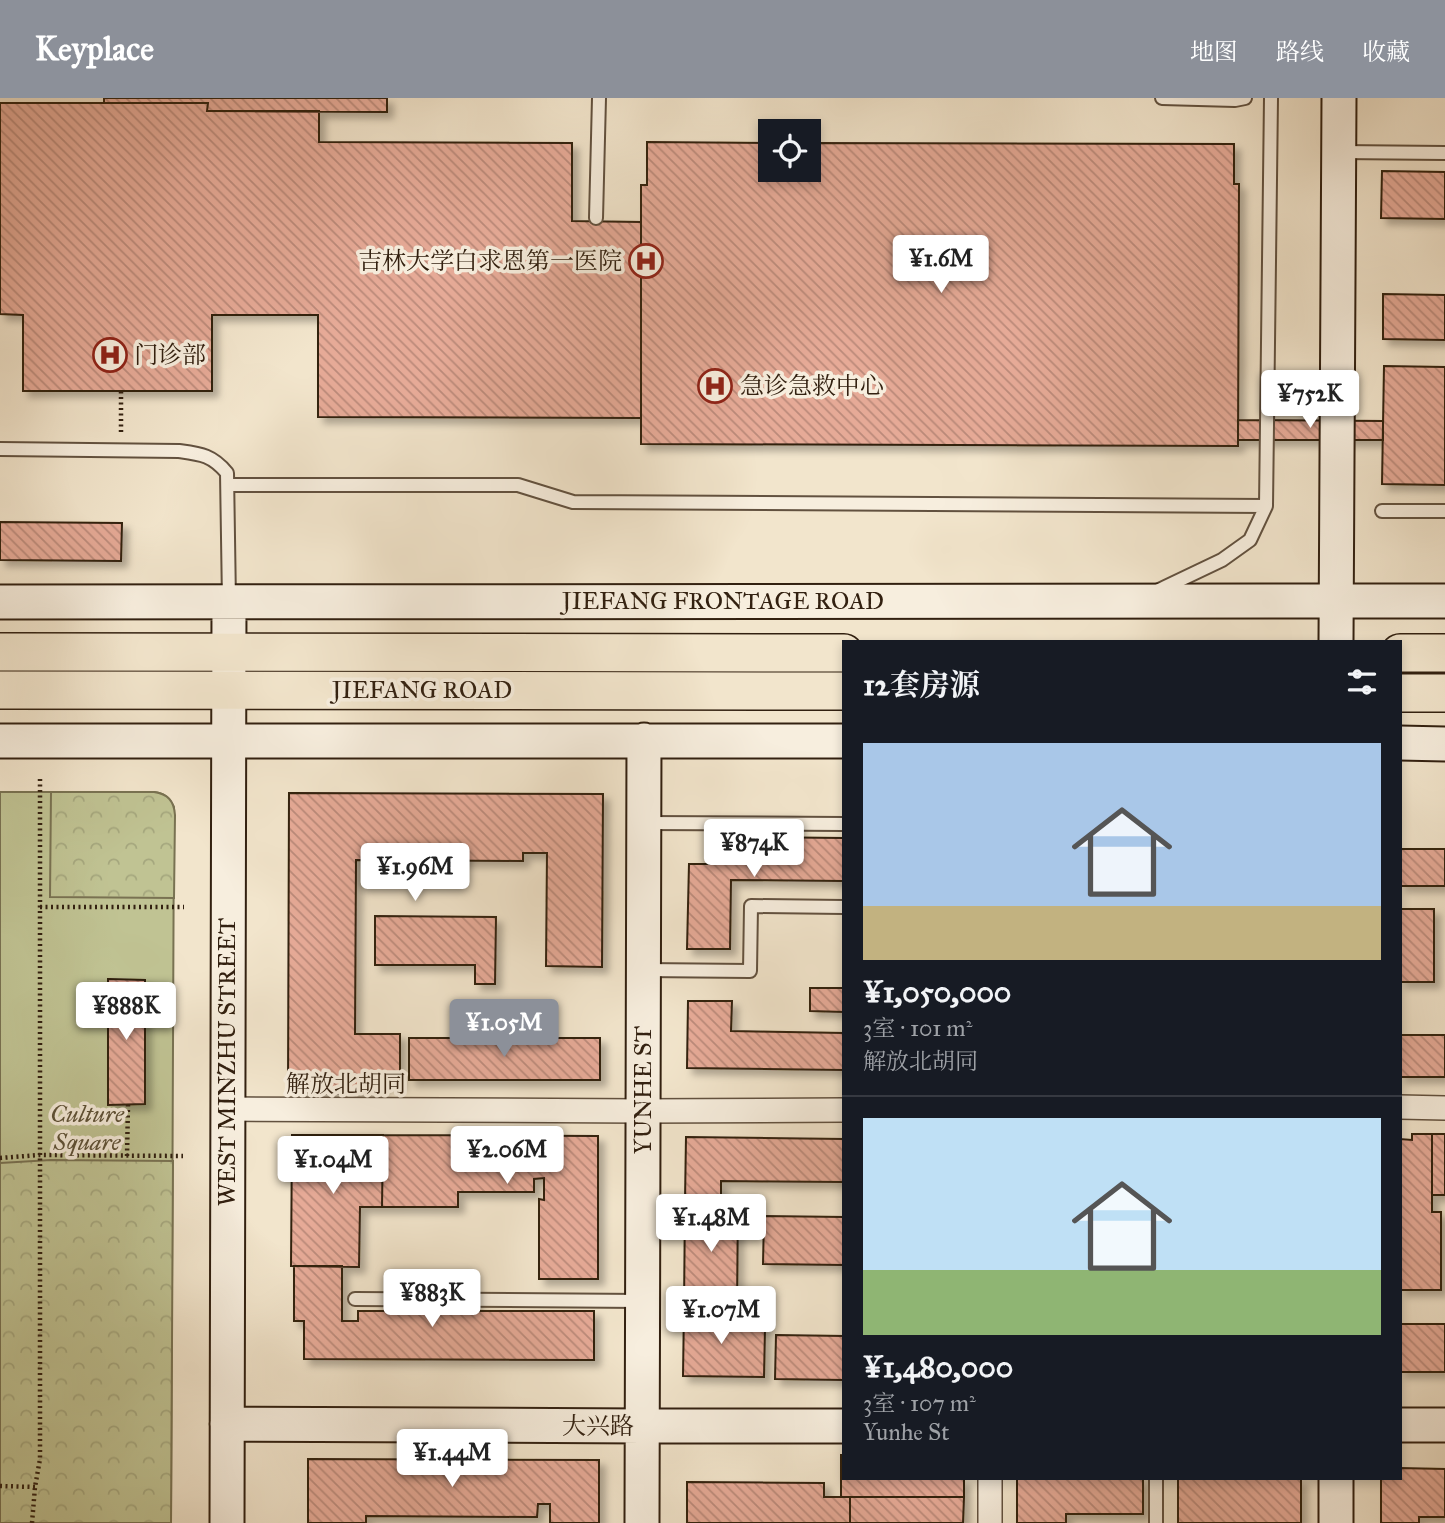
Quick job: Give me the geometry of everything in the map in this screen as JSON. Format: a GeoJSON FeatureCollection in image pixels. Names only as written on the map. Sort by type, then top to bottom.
{"type":"FeatureCollection","features":[{"type":"Feature","properties":{"kind":"main road","name":"JIEFANG ROAD"},"geometry":{"type":"LineString","coordinates":[[0,652],[842,653]]}},
{"type":"Feature","properties":{"kind":"main road"},"geometry":{"type":"LineString","coordinates":[[1402,653],[1445,653]]}},
{"type":"Feature","properties":{"kind":"main road","name":"JIEFANG ROAD"},"geometry":{"type":"LineString","coordinates":[[0,690],[842,691]]}},
{"type":"Feature","properties":{"kind":"main road"},"geometry":{"type":"LineString","coordinates":[[1402,692],[1445,693]]}},
{"type":"Feature","properties":{"kind":"street"},"geometry":{"type":"LineString","coordinates":[[1336,640],[1339,98]]}},
{"type":"Feature","properties":{"kind":"street","name":"WEST MINZHU STREET"},"geometry":{"type":"LineString","coordinates":[[227,1523],[229,601]]}},
{"type":"Feature","properties":{"kind":"street","name":"JIEFANG FRONTAGE ROAD"},"geometry":{"type":"LineString","coordinates":[[0,602],[1445,601]]}},
{"type":"Feature","properties":{"kind":"street","name":"YUNHE ST"},"geometry":{"type":"LineString","coordinates":[[642,1523],[644,740]]}},
{"type":"Feature","properties":{"kind":"street"},"geometry":{"type":"LineString","coordinates":[[0,741],[842,741]]}},
{"type":"Feature","properties":{"kind":"street"},"geometry":{"type":"LineString","coordinates":[[1402,743],[1445,744]]}},
{"type":"Feature","properties":{"kind":"street"},"geometry":{"type":"LineString","coordinates":[[1402,1107],[1445,1108]]}},
{"type":"Feature","properties":{"kind":"street","name":"解放北胡同"},"geometry":{"type":"LineString","coordinates":[[227,1109],[842,1110]]}},
{"type":"Feature","properties":{"kind":"street","name":"大兴路"},"geometry":{"type":"LineString","coordinates":[[227,1424],[842,1426]]}},
{"type":"Feature","properties":{"kind":"street"},"geometry":{"type":"LineString","coordinates":[[1402,1425],[1445,1425]]}},
{"type":"Feature","properties":{"kind":"street"},"geometry":{"type":"LineString","coordinates":[[990,1480],[990,1523]]}},
{"type":"Feature","properties":{"kind":"street"},"geometry":{"type":"LineString","coordinates":[[1336,1480],[1336,1523]]}},
{"type":"Feature","properties":{"kind":"lane"},"geometry":{"type":"LineString","coordinates":[[596,218],[598,98]]}},
{"type":"Feature","properties":{"kind":"lane"},"geometry":{"type":"LineString","coordinates":[[1162,98],[1245,98]]}},
{"type":"Feature","properties":{"kind":"lane"},"geometry":{"type":"LineString","coordinates":[[1137,601],[1222,560],[1250,540],[1266,506],[1271,98]]}},
{"type":"Feature","properties":{"kind":"lane"},"geometry":{"type":"LineString","coordinates":[[1339,152],[1445,153]]}},
{"type":"Feature","properties":{"kind":"lane"},"geometry":{"type":"LineString","coordinates":[[0,449],[179,451],[204,454],[218,462],[227,472],[229,601]]}},
{"type":"Feature","properties":{"kind":"lane"},"geometry":{"type":"LineString","coordinates":[[228,485],[518,485],[573,502],[1266,506]]}},
{"type":"Feature","properties":{"kind":"lane"},"geometry":{"type":"LineString","coordinates":[[1382,511],[1445,512]]}},
{"type":"Feature","properties":{"kind":"lane"},"geometry":{"type":"LineString","coordinates":[[644,823],[842,824]]}},
{"type":"Feature","properties":{"kind":"lane"},"geometry":{"type":"LineString","coordinates":[[643,970],[750,971],[751,906],[842,907]]}},
{"type":"Feature","properties":{"kind":"lane"},"geometry":{"type":"LineString","coordinates":[[355,1299],[642,1301]]}},
{"type":"Feature","properties":{"kind":"lane"},"geometry":{"type":"LineString","coordinates":[[1156,1480],[1156,1523]]}},
{"type":"Feature","properties":{"kind":"path"},"geometry":{"type":"LineString","coordinates":[[120,450],[121,391]]}},
{"type":"Feature","properties":{"kind":"path"},"geometry":{"type":"LineString","coordinates":[[32,1523],[40,1459],[40,776]]}},
{"type":"Feature","properties":{"kind":"path"},"geometry":{"type":"LineString","coordinates":[[40,906],[184,907]]}},
{"type":"Feature","properties":{"kind":"path"},"geometry":{"type":"LineString","coordinates":[[127,1156],[128,1105]]}},
{"type":"Feature","properties":{"kind":"path"},"geometry":{"type":"LineString","coordinates":[[0,1158],[39,1155],[183,1156]]}},
{"type":"Feature","properties":{"kind":"path"},"geometry":{"type":"LineString","coordinates":[[0,1486],[35,1487]]}},
{"type":"Feature","properties":{"kind":"green space","name":"Culture Square"},"geometry":{"type":"Polygon","coordinates":[[[0,792],[154,792],[166,796],[174,807],[171,1523],[0,1523],[0,792]]]}},
{"type":"Feature","properties":{"kind":"green space"},"geometry":{"type":"Polygon","coordinates":[[[51,792],[154,792],[167,796],[172,802],[175,815],[174,898],[50,897],[51,792]]]}},
{"type":"Feature","properties":{"kind":"green space"},"geometry":{"type":"Polygon","coordinates":[[[51,1160],[173,1161],[171,1523],[0,1523],[0,1163],[51,1160]]]}},
{"type":"Feature","properties":{"kind":"building"},"geometry":{"type":"Polygon","coordinates":[[[104,98],[387,98],[387,112],[207,111],[208,103],[104,103],[104,98]]]}},
{"type":"Feature","properties":{"kind":"building"},"geometry":{"type":"Polygon","coordinates":[[[0,103],[208,103],[207,111],[319,111],[319,142],[572,143],[572,221],[641,222],[641,418],[318,417],[318,315],[212,315],[212,391],[23,391],[23,315],[0,314],[0,103]]]}},
{"type":"Feature","properties":{"kind":"building"},"geometry":{"type":"Polygon","coordinates":[[[647,142],[758,143],[758,182],[821,182],[821,143],[1234,144],[1234,184],[1239,184],[1238,446],[641,444],[641,185],[647,185],[647,142]]]}},
{"type":"Feature","properties":{"kind":"building"},"geometry":{"type":"Polygon","coordinates":[[[1382,171],[1445,172],[1445,219],[1381,218],[1382,171]]]}},
{"type":"Feature","properties":{"kind":"building"},"geometry":{"type":"Polygon","coordinates":[[[1383,294],[1445,295],[1445,340],[1383,339],[1383,294]]]}},
{"type":"Feature","properties":{"kind":"building"},"geometry":{"type":"Polygon","coordinates":[[[1384,366],[1445,367],[1445,485],[1382,484],[1384,366]]]}},
{"type":"Feature","properties":{"kind":"building"},"geometry":{"type":"Polygon","coordinates":[[[1238,420],[1383,421],[1383,440],[1238,440],[1238,420]]]}},
{"type":"Feature","properties":{"kind":"building"},"geometry":{"type":"Polygon","coordinates":[[[0,522],[122,523],[121,561],[0,560],[0,522]]]}},
{"type":"Feature","properties":{"kind":"building"},"geometry":{"type":"Polygon","coordinates":[[[289,793],[603,794],[602,967],[546,966],[547,853],[523,853],[523,861],[356,860],[355,1034],[400,1034],[400,1084],[380,1084],[380,1094],[288,1093],[289,793]]]}},
{"type":"Feature","properties":{"kind":"building"},"geometry":{"type":"Polygon","coordinates":[[[731,837],[842,838],[842,881],[731,880],[730,949],[687,949],[689,864],[731,864],[731,837]]]}},
{"type":"Feature","properties":{"kind":"building"},"geometry":{"type":"Polygon","coordinates":[[[1402,849],[1445,849],[1445,886],[1402,886],[1402,849]]]}},
{"type":"Feature","properties":{"kind":"building"},"geometry":{"type":"Polygon","coordinates":[[[1402,909],[1434,909],[1434,982],[1402,982],[1402,909]]]}},
{"type":"Feature","properties":{"kind":"building"},"geometry":{"type":"Polygon","coordinates":[[[375,916],[496,917],[495,984],[475,984],[475,965],[375,965],[375,916]]]}},
{"type":"Feature","properties":{"kind":"building"},"geometry":{"type":"Polygon","coordinates":[[[108,979],[145,980],[145,1104],[108,1105],[108,979]]]}},
{"type":"Feature","properties":{"kind":"building"},"geometry":{"type":"Polygon","coordinates":[[[810,988],[842,988],[842,1012],[810,1011],[810,988]]]}},
{"type":"Feature","properties":{"kind":"building"},"geometry":{"type":"Polygon","coordinates":[[[688,1001],[732,1001],[731,1031],[842,1033],[842,1070],[687,1068],[688,1001]]]}},
{"type":"Feature","properties":{"kind":"building"},"geometry":{"type":"Polygon","coordinates":[[[1402,1035],[1445,1035],[1445,1077],[1402,1077],[1402,1035]]]}},
{"type":"Feature","properties":{"kind":"building"},"geometry":{"type":"Polygon","coordinates":[[[409,1038],[600,1038],[600,1080],[409,1080],[409,1038]]]}},
{"type":"Feature","properties":{"kind":"building"},"geometry":{"type":"Polygon","coordinates":[[[1412,1134],[1432,1134],[1432,1212],[1441,1212],[1441,1290],[1402,1290],[1402,1139],[1412,1140],[1412,1134]]]}},
{"type":"Feature","properties":{"kind":"building"},"geometry":{"type":"Polygon","coordinates":[[[1432,1134],[1445,1134],[1445,1195],[1432,1195],[1432,1134]]]}},
{"type":"Feature","properties":{"kind":"building"},"geometry":{"type":"Polygon","coordinates":[[[292,1135],[383,1135],[382,1207],[360,1207],[359,1267],[291,1266],[292,1135]]]}},
{"type":"Feature","properties":{"kind":"building"},"geometry":{"type":"Polygon","coordinates":[[[383,1135],[598,1136],[598,1279],[539,1279],[539,1199],[544,1200],[544,1178],[534,1179],[534,1192],[458,1192],[458,1207],[382,1207],[383,1135]]]}},
{"type":"Feature","properties":{"kind":"building"},"geometry":{"type":"Polygon","coordinates":[[[686,1137],[842,1139],[842,1182],[721,1181],[721,1201],[685,1201],[686,1137]]]}},
{"type":"Feature","properties":{"kind":"building"},"geometry":{"type":"Polygon","coordinates":[[[685,1201],[738,1201],[737,1308],[684,1307],[685,1201]]]}},
{"type":"Feature","properties":{"kind":"building"},"geometry":{"type":"Polygon","coordinates":[[[764,1216],[842,1217],[842,1265],[763,1264],[764,1216]]]}},
{"type":"Feature","properties":{"kind":"building"},"geometry":{"type":"Polygon","coordinates":[[[294,1266],[342,1266],[342,1321],[358,1321],[358,1311],[594,1311],[594,1360],[304,1359],[304,1321],[294,1321],[294,1266]]]}},
{"type":"Feature","properties":{"kind":"building"},"geometry":{"type":"Polygon","coordinates":[[[684,1307],[726,1307],[726,1327],[765,1328],[764,1377],[683,1376],[684,1307]]]}},
{"type":"Feature","properties":{"kind":"building"},"geometry":{"type":"Polygon","coordinates":[[[1402,1324],[1445,1324],[1445,1372],[1402,1372],[1402,1324]]]}},
{"type":"Feature","properties":{"kind":"building"},"geometry":{"type":"Polygon","coordinates":[[[776,1335],[842,1336],[842,1380],[775,1379],[776,1335]]]}},
{"type":"Feature","properties":{"kind":"building"},"geometry":{"type":"Polygon","coordinates":[[[841,1455],[842,1480],[964,1480],[964,1497],[841,1497],[841,1455]]]}},
{"type":"Feature","properties":{"kind":"building"},"geometry":{"type":"Polygon","coordinates":[[[308,1459],[599,1460],[599,1523],[550,1523],[550,1504],[538,1504],[537,1517],[366,1516],[366,1523],[308,1523],[308,1459]]]}},
{"type":"Feature","properties":{"kind":"building"},"geometry":{"type":"Polygon","coordinates":[[[1402,1468],[1445,1469],[1445,1517],[1419,1517],[1419,1523],[1381,1523],[1381,1480],[1402,1480],[1402,1468]]]}},
{"type":"Feature","properties":{"kind":"building"},"geometry":{"type":"Polygon","coordinates":[[[1017,1480],[1143,1480],[1143,1514],[1066,1514],[1066,1523],[1017,1523],[1017,1480]]]}},
{"type":"Feature","properties":{"kind":"building"},"geometry":{"type":"Polygon","coordinates":[[[1178,1480],[1301,1480],[1301,1523],[1178,1523],[1178,1480]]]}},
{"type":"Feature","properties":{"kind":"building"},"geometry":{"type":"Polygon","coordinates":[[[687,1482],[824,1483],[824,1497],[850,1497],[850,1523],[687,1523],[687,1482]]]}},
{"type":"Feature","properties":{"kind":"building"},"geometry":{"type":"Polygon","coordinates":[[[850,1497],[964,1497],[963,1523],[850,1523],[850,1497]]]}},
{"type":"Feature","properties":{"kind":"place","name":"吉林大学白求恩第一医院"},"geometry":{"type":"Point","coordinates":[646,261]}},
{"type":"Feature","properties":{"kind":"place","name":"门诊部"},"geometry":{"type":"Point","coordinates":[110,355]}},
{"type":"Feature","properties":{"kind":"place","name":"急诊急救中心"},"geometry":{"type":"Point","coordinates":[715,386]}}]}
